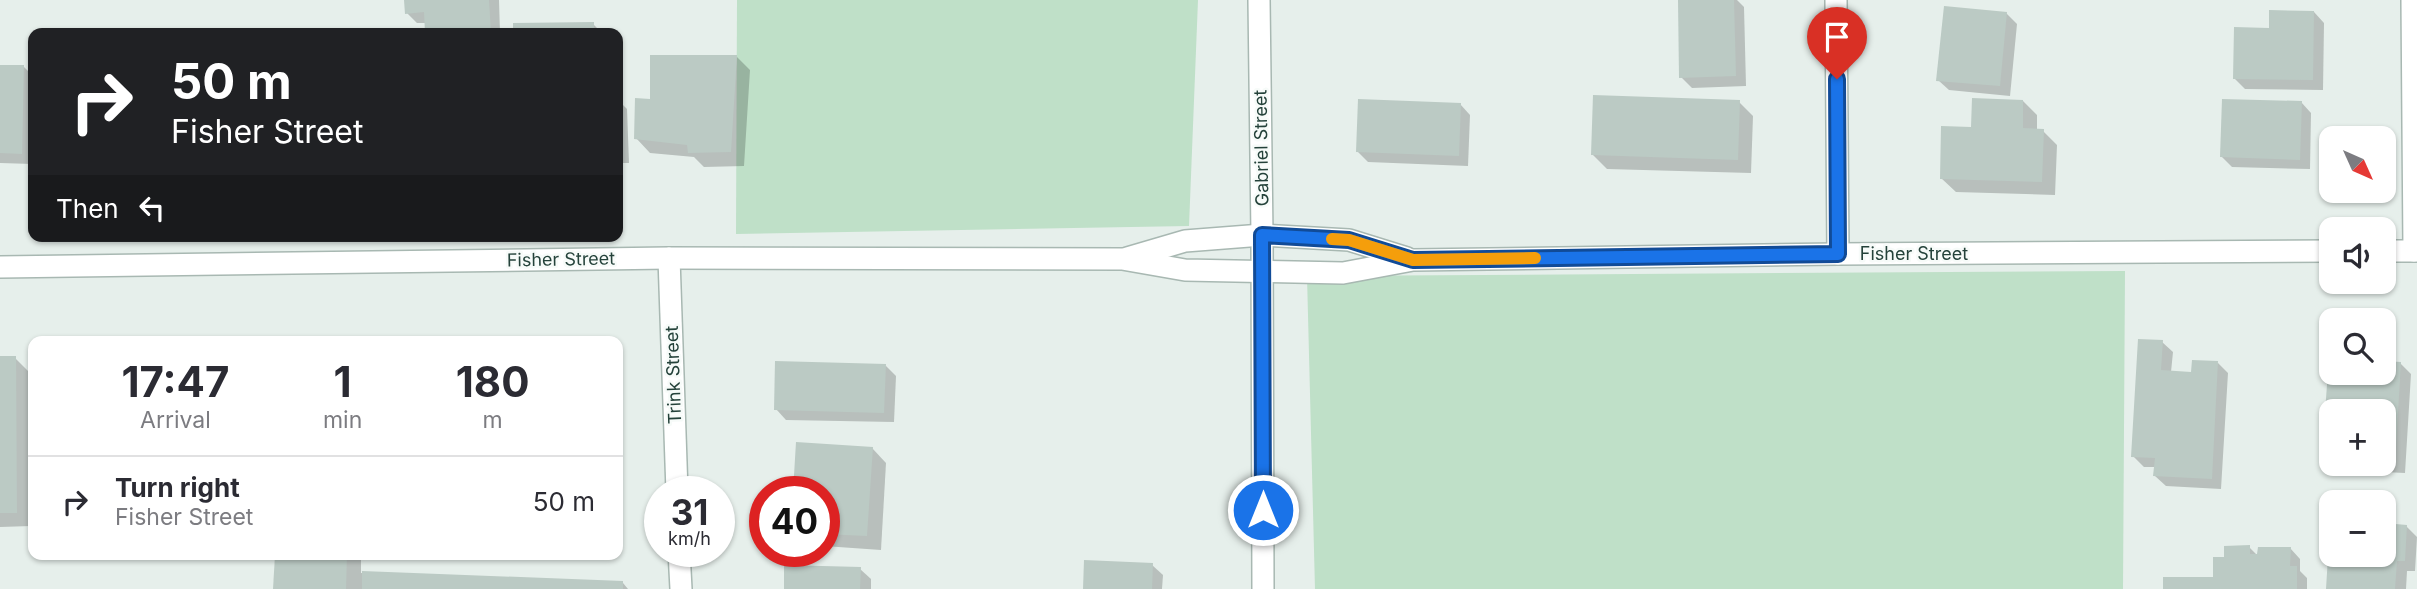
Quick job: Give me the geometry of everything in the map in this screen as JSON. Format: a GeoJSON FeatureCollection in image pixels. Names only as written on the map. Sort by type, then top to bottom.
{"type":"FeatureCollection","features":[{"type":"Feature","properties":{"kind":"street","name":"Gabriel Street"},"geometry":{"type":"LineString","coordinates":[[1259,0],[1263,589]]}},
{"type":"Feature","properties":{"kind":"street"},"geometry":{"type":"LineString","coordinates":[[1836,0],[1838,254]]}},
{"type":"Feature","properties":{"kind":"street"},"geometry":{"type":"LineString","coordinates":[[2396,251],[2415,251],[2412,0]]}},
{"type":"Feature","properties":{"kind":"street","name":"Fisher Street"},"geometry":{"type":"LineString","coordinates":[[1122,259],[1185,241],[1262,235],[1349,240],[1413,260]]}},
{"type":"Feature","properties":{"kind":"street","name":"Fisher Street"},"geometry":{"type":"LineString","coordinates":[[0,267],[669,258],[1122,259],[1185,270],[1343,273],[1413,260],[2319,251]]}},
{"type":"Feature","properties":{"kind":"street","name":"Trink Street"},"geometry":{"type":"LineString","coordinates":[[669,258],[676,476]]}},
{"type":"Feature","properties":{"kind":"street"},"geometry":{"type":"LineString","coordinates":[[680,567],[681,589]]}},
{"type":"Feature","properties":{"kind":"green space"},"geometry":{"type":"Polygon","coordinates":[[[737,0],[1198,0],[1189,226],[736,234],[737,0]]]}},
{"type":"Feature","properties":{"kind":"green space"},"geometry":{"type":"Polygon","coordinates":[[[2125,271],[2123,589],[1315,589],[1307,276],[2125,271]]]}},
{"type":"Feature","properties":{"kind":"building"},"geometry":{"type":"Polygon","coordinates":[[[404,0],[489,0],[491,28],[425,28],[424,12],[405,14],[404,0]]]}},
{"type":"Feature","properties":{"kind":"building"},"geometry":{"type":"Polygon","coordinates":[[[1678,0],[1734,0],[1736,76],[1679,78],[1678,0]]]}},
{"type":"Feature","properties":{"kind":"building"},"geometry":{"type":"Polygon","coordinates":[[[1944,6],[2007,12],[2000,86],[1936,81],[1944,6]]]}},
{"type":"Feature","properties":{"kind":"building"},"geometry":{"type":"Polygon","coordinates":[[[2269,10],[2314,11],[2313,80],[2233,79],[2234,27],[2269,28],[2269,10]]]}},
{"type":"Feature","properties":{"kind":"building"},"geometry":{"type":"Polygon","coordinates":[[[594,22],[594,28],[513,28],[513,23],[594,22]]]}},
{"type":"Feature","properties":{"kind":"building"},"geometry":{"type":"Polygon","coordinates":[[[650,55],[737,55],[731,152],[688,153],[687,145],[634,139],[635,98],[650,99],[650,55]]]}},
{"type":"Feature","properties":{"kind":"building"},"geometry":{"type":"Polygon","coordinates":[[[0,65],[24,65],[22,154],[0,153],[0,65]]]}},
{"type":"Feature","properties":{"kind":"building"},"geometry":{"type":"Polygon","coordinates":[[[1593,95],[1740,100],[1738,160],[1591,155],[1593,95]]]}},
{"type":"Feature","properties":{"kind":"building"},"geometry":{"type":"Polygon","coordinates":[[[1972,98],[2023,100],[2023,128],[2044,129],[2042,182],[1940,179],[1941,126],[1971,127],[1972,98]]]}},
{"type":"Feature","properties":{"kind":"building"},"geometry":{"type":"Polygon","coordinates":[[[1358,99],[1461,103],[1459,156],[1356,152],[1358,99]]]}},
{"type":"Feature","properties":{"kind":"building"},"geometry":{"type":"Polygon","coordinates":[[[2222,99],[2302,101],[2300,160],[2220,157],[2222,99]]]}},
{"type":"Feature","properties":{"kind":"building"},"geometry":{"type":"Polygon","coordinates":[[[2138,339],[2163,340],[2161,370],[2191,372],[2192,360],[2218,361],[2212,479],[2153,476],[2155,458],[2131,457],[2138,339]]]}},
{"type":"Feature","properties":{"kind":"building"},"geometry":{"type":"Polygon","coordinates":[[[0,356],[16,356],[17,513],[0,513],[0,356]]]}},
{"type":"Feature","properties":{"kind":"building"},"geometry":{"type":"Polygon","coordinates":[[[775,361],[886,364],[884,413],[774,410],[775,361]]]}},
{"type":"Feature","properties":{"kind":"building"},"geometry":{"type":"Polygon","coordinates":[[[2396,362],[2401,362],[2396,447],[2396,399],[2326,399],[2327,385],[2396,385],[2396,362]]]}},
{"type":"Feature","properties":{"kind":"building"},"geometry":{"type":"Polygon","coordinates":[[[796,442],[873,447],[867,536],[840,535],[840,476],[794,476],[796,442]]]}},
{"type":"Feature","properties":{"kind":"building"},"geometry":{"type":"Polygon","coordinates":[[[2396,524],[2407,525],[2405,561],[2397,561],[2395,589],[2326,589],[2327,567],[2396,567],[2396,524]]]}},
{"type":"Feature","properties":{"kind":"building"},"geometry":{"type":"Polygon","coordinates":[[[2250,545],[2250,554],[2257,554],[2258,547],[2291,547],[2290,566],[2297,566],[2297,589],[2163,589],[2163,577],[2213,577],[2213,557],[2224,557],[2224,546],[2250,545]]]}},
{"type":"Feature","properties":{"kind":"building"},"geometry":{"type":"Polygon","coordinates":[[[275,560],[347,560],[346,589],[273,589],[275,560]]]}},
{"type":"Feature","properties":{"kind":"building"},"geometry":{"type":"Polygon","coordinates":[[[1084,560],[1153,563],[1152,589],[1083,589],[1084,560]]]}},
{"type":"Feature","properties":{"kind":"building"},"geometry":{"type":"Polygon","coordinates":[[[784,567],[861,567],[860,589],[784,589],[784,567]]]}},
{"type":"Feature","properties":{"kind":"building"},"geometry":{"type":"Polygon","coordinates":[[[362,571],[623,581],[623,589],[362,589],[362,571]]]}},
{"type":"Feature","properties":{"kind":"slow traffic"},"geometry":{"type":"LineString","coordinates":[[1332,239],[1349,240],[1413,260],[1535,258]]}},
{"type":"Feature","properties":{"kind":"route"},"geometry":{"type":"LineString","coordinates":[[1263,510],[1262,235],[1349,240],[1413,260],[1838,254],[1837,79]]}}]}
